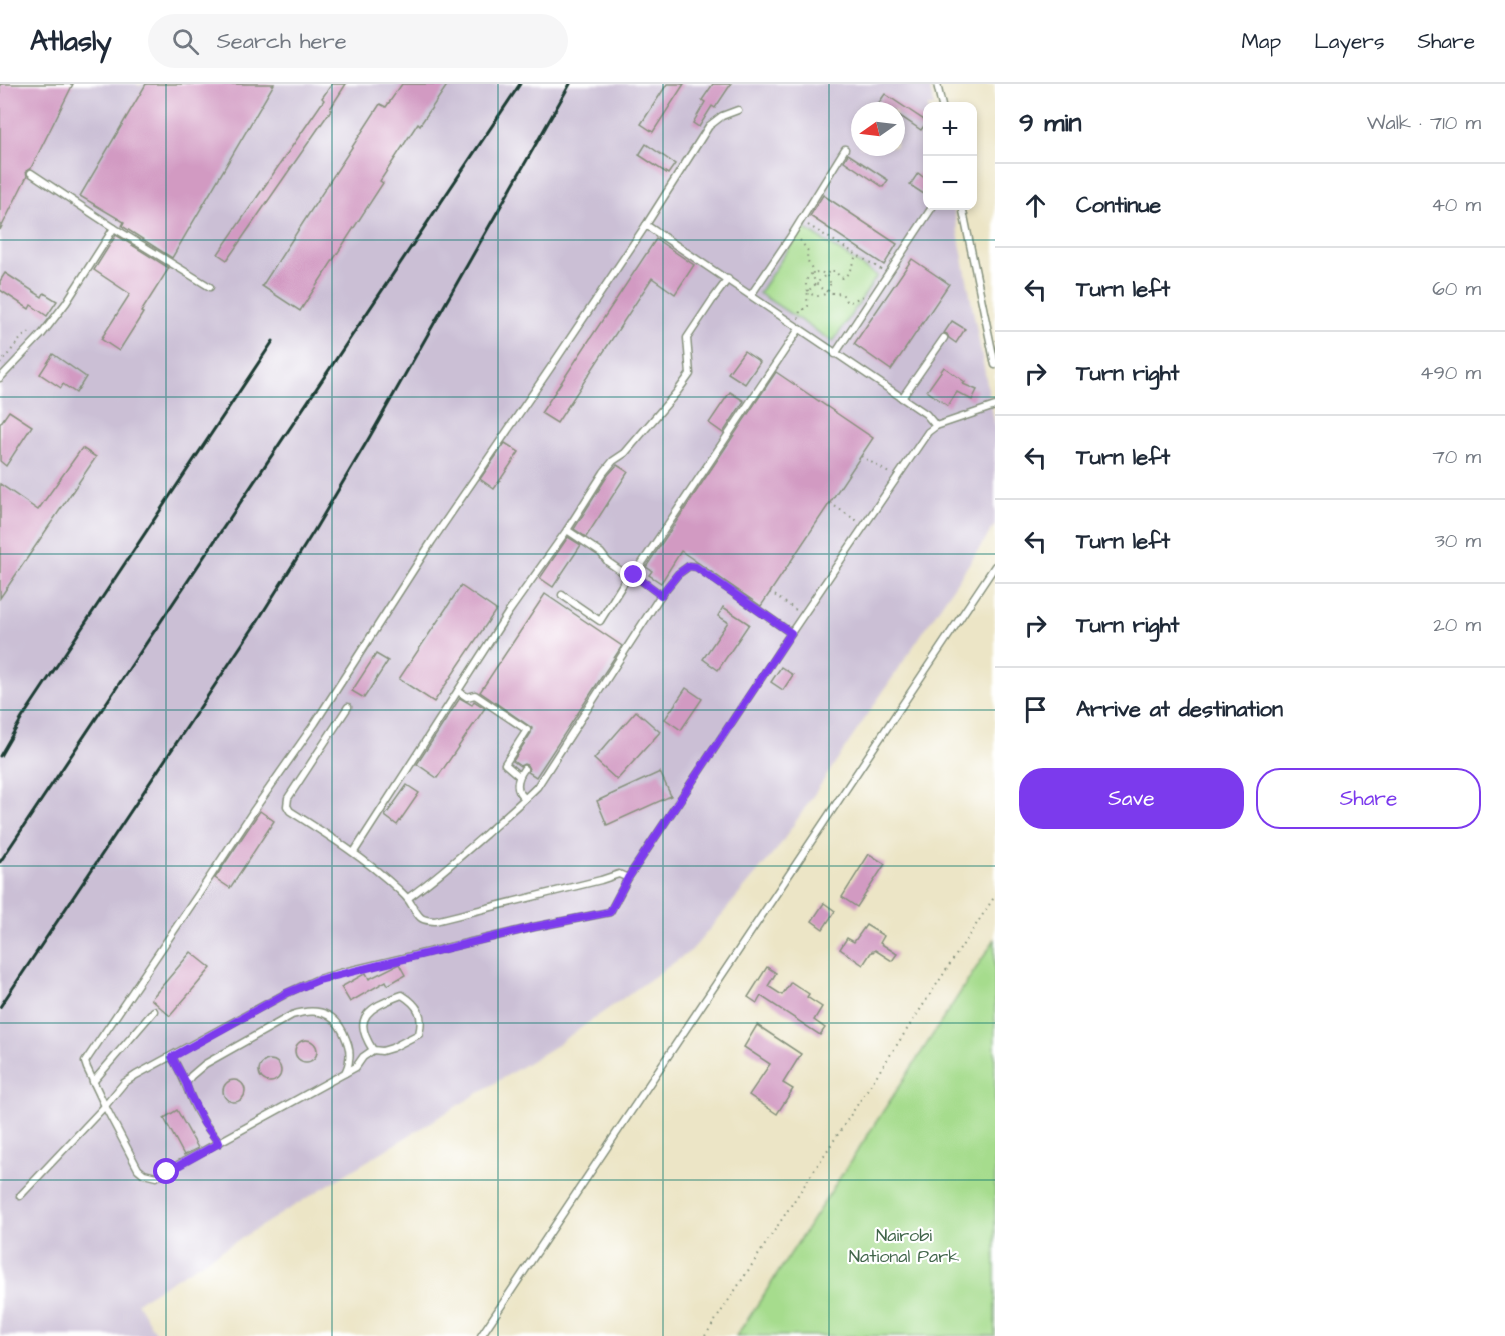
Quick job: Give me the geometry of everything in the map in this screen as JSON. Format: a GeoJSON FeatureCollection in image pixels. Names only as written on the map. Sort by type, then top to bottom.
{"type":"FeatureCollection","features":[{"type":"Feature","properties":{"kind":"lane"},"geometry":{"type":"LineString","coordinates":[[937,84],[941,102]]}},
{"type":"Feature","properties":{"kind":"lane"},"geometry":{"type":"LineString","coordinates":[[373,1050],[363,1030],[363,1021],[369,1011],[402,995],[410,1000],[420,1013],[422,1023],[419,1034],[392,1048],[382,1051],[373,1050],[363,1056],[356,1067],[156,1177],[150,1177],[138,1169],[85,1062],[315,723],[432,541],[646,225],[709,126],[722,116],[738,110]]}},
{"type":"Feature","properties":{"kind":"lane"},"geometry":{"type":"LineString","coordinates":[[751,295],[845,149]]}},
{"type":"Feature","properties":{"kind":"lane"},"geometry":{"type":"LineString","coordinates":[[31,174],[210,287]]}},
{"type":"Feature","properties":{"kind":"lane"},"geometry":{"type":"LineString","coordinates":[[835,354],[930,210]]}},
{"type":"Feature","properties":{"kind":"lane"},"geometry":{"type":"LineString","coordinates":[[963,210],[995,365]]}},
{"type":"Feature","properties":{"kind":"lane"},"geometry":{"type":"LineString","coordinates":[[646,225],[926,414],[936,426]]}},
{"type":"Feature","properties":{"kind":"lane"},"geometry":{"type":"LineString","coordinates":[[0,378],[42,334],[66,303],[114,228]]}},
{"type":"Feature","properties":{"kind":"lane"},"geometry":{"type":"LineString","coordinates":[[354,852],[508,613],[567,530],[604,472],[613,461],[625,453],[690,374],[687,338],[728,279]]}},
{"type":"Feature","properties":{"kind":"lane"},"geometry":{"type":"LineString","coordinates":[[562,595],[600,621],[797,328]]}},
{"type":"Feature","properties":{"kind":"lane"},"geometry":{"type":"LineString","coordinates":[[902,398],[944,338]]}},
{"type":"Feature","properties":{"kind":"lane"},"geometry":{"type":"LineString","coordinates":[[20,1196],[124,1083],[287,993],[318,980],[534,927],[610,912],[628,878],[928,432],[936,426],[995,406]]}},
{"type":"Feature","properties":{"kind":"lane"},"geometry":{"type":"LineString","coordinates":[[567,530],[601,553],[608,562],[661,595]]}},
{"type":"Feature","properties":{"kind":"lane"},"geometry":{"type":"LineString","coordinates":[[408,898],[429,884],[537,786],[661,595],[678,574],[689,566],[696,567],[791,633]]}},
{"type":"Feature","properties":{"kind":"lane"},"geometry":{"type":"LineString","coordinates":[[481,1336],[995,566]]}},
{"type":"Feature","properties":{"kind":"lane"},"geometry":{"type":"LineString","coordinates":[[458,691],[467,697],[475,695],[527,730],[505,764],[519,776]]}},
{"type":"Feature","properties":{"kind":"lane"},"geometry":{"type":"LineString","coordinates":[[348,707],[288,798],[287,806],[290,811],[354,852],[389,880],[408,898],[420,918],[435,921],[619,874],[628,878]]}},
{"type":"Feature","properties":{"kind":"lane"},"geometry":{"type":"LineString","coordinates":[[524,769],[519,776],[518,786],[520,795],[525,798]]}},
{"type":"Feature","properties":{"kind":"lane"},"geometry":{"type":"LineString","coordinates":[[93,1082],[154,1011]]}},
{"type":"Feature","properties":{"kind":"lane"},"geometry":{"type":"LineString","coordinates":[[186,1083],[205,1064],[305,1011],[327,1013],[339,1024],[348,1043],[350,1058],[345,1073]]}},
{"type":"Feature","properties":{"kind":"lane"},"geometry":{"type":"LineString","coordinates":[[172,1057],[204,1123],[219,1143]]}},
{"type":"Feature","properties":{"kind":"path"},"geometry":{"type":"LineString","coordinates":[[800,220],[888,274]]}},
{"type":"Feature","properties":{"kind":"path"},"geometry":{"type":"LineString","coordinates":[[793,233],[808,251],[807,261],[817,284],[832,294],[842,293],[846,301],[850,302],[864,295],[871,299]]}},
{"type":"Feature","properties":{"kind":"path"},"geometry":{"type":"LineString","coordinates":[[808,291],[825,274],[833,270],[840,277],[846,277],[856,255]]}},
{"type":"Feature","properties":{"kind":"path"},"geometry":{"type":"LineString","coordinates":[[797,328],[800,310],[808,306],[807,280],[813,274],[820,272],[830,280],[828,292],[821,296],[808,291]]}},
{"type":"Feature","properties":{"kind":"path"},"geometry":{"type":"LineString","coordinates":[[0,364],[22,337],[32,330]]}},
{"type":"Feature","properties":{"kind":"path"},"geometry":{"type":"LineString","coordinates":[[861,456],[897,478]]}},
{"type":"Feature","properties":{"kind":"path"},"geometry":{"type":"LineString","coordinates":[[830,502],[864,526]]}},
{"type":"Feature","properties":{"kind":"path"},"geometry":{"type":"LineString","coordinates":[[770,592],[804,615]]}},
{"type":"Feature","properties":{"kind":"path"},"geometry":{"type":"LineString","coordinates":[[705,1336],[995,896]]}},
{"type":"Feature","properties":{"kind":"shaded area"},"geometry":{"type":"Polygon","coordinates":[[[0,84],[136,84],[140,86],[142,84],[929,84],[933,102],[923,102],[923,210],[954,210],[995,425],[995,525],[778,848],[692,950],[552,1048],[137,1302],[157,1336],[0,1336],[0,84]]]}},
{"type":"Feature","properties":{"kind":"green space"},"geometry":{"type":"Polygon","coordinates":[[[803,227],[877,276],[833,342],[759,293],[803,227]]]}},
{"type":"Feature","properties":{"kind":"green space","name":"Nairobi National Park"},"geometry":{"type":"Polygon","coordinates":[[[995,939],[995,1336],[736,1336],[750,1316],[995,939]]]}},
{"type":"Feature","properties":{"kind":"building"},"geometry":{"type":"Polygon","coordinates":[[[0,84],[73,84],[31,168],[26,171],[27,176],[0,230],[0,84]]]}},
{"type":"Feature","properties":{"kind":"building"},"geometry":{"type":"Polygon","coordinates":[[[146,84],[274,84],[172,258],[122,226],[124,222],[80,196],[146,84]]]}},
{"type":"Feature","properties":{"kind":"building"},"geometry":{"type":"Polygon","coordinates":[[[332,84],[346,84],[331,110],[227,260],[218,254],[324,100],[322,98],[332,84]]]}},
{"type":"Feature","properties":{"kind":"building"},"geometry":{"type":"Polygon","coordinates":[[[402,84],[448,84],[420,125],[418,123],[380,181],[383,183],[300,311],[262,286],[380,104],[386,107],[402,84]]]}},
{"type":"Feature","properties":{"kind":"building"},"geometry":{"type":"Polygon","coordinates":[[[667,84],[684,84],[653,132],[641,124],[667,84]]]}},
{"type":"Feature","properties":{"kind":"building"},"geometry":{"type":"Polygon","coordinates":[[[713,84],[731,84],[715,108],[712,106],[699,127],[693,123],[705,102],[702,100],[713,84]]]}},
{"type":"Feature","properties":{"kind":"building"},"geometry":{"type":"Polygon","coordinates":[[[885,94],[897,102],[879,102],[885,94]]]}},
{"type":"Feature","properties":{"kind":"building"},"geometry":{"type":"Polygon","coordinates":[[[905,107],[923,119],[921,130],[905,119],[905,107]]]}},
{"type":"Feature","properties":{"kind":"building"},"geometry":{"type":"Polygon","coordinates":[[[646,144],[675,164],[668,174],[639,155],[646,144]]]}},
{"type":"Feature","properties":{"kind":"building"},"geometry":{"type":"Polygon","coordinates":[[[848,154],[888,180],[883,187],[844,161],[848,154]]]}},
{"type":"Feature","properties":{"kind":"building"},"geometry":{"type":"Polygon","coordinates":[[[918,173],[923,177],[923,193],[910,185],[918,173]]]}},
{"type":"Feature","properties":{"kind":"building"},"geometry":{"type":"Polygon","coordinates":[[[823,195],[897,244],[884,265],[810,216],[823,195]]]}},
{"type":"Feature","properties":{"kind":"building"},"geometry":{"type":"Polygon","coordinates":[[[116,235],[169,268],[119,351],[101,339],[130,294],[94,270],[116,235]]]}},
{"type":"Feature","properties":{"kind":"building"},"geometry":{"type":"Polygon","coordinates":[[[656,239],[694,265],[675,294],[652,278],[557,423],[541,413],[656,239]]]}},
{"type":"Feature","properties":{"kind":"building"},"geometry":{"type":"Polygon","coordinates":[[[912,259],[949,284],[891,370],[854,344],[912,259]]]}},
{"type":"Feature","properties":{"kind":"building"},"geometry":{"type":"Polygon","coordinates":[[[5,273],[42,297],[44,293],[57,301],[47,316],[31,305],[29,309],[0,290],[0,281],[5,273]]]}},
{"type":"Feature","properties":{"kind":"building"},"geometry":{"type":"Polygon","coordinates":[[[952,321],[965,329],[956,343],[944,333],[952,321]]]}},
{"type":"Feature","properties":{"kind":"building"},"geometry":{"type":"Polygon","coordinates":[[[744,351],[760,362],[745,384],[728,373],[744,351]]]}},
{"type":"Feature","properties":{"kind":"building"},"geometry":{"type":"Polygon","coordinates":[[[53,354],[86,377],[76,393],[63,384],[61,388],[40,374],[53,354]]]}},
{"type":"Feature","properties":{"kind":"building"},"geometry":{"type":"Polygon","coordinates":[[[944,367],[965,382],[963,384],[977,390],[972,400],[957,392],[948,406],[927,391],[944,367]]]}},
{"type":"Feature","properties":{"kind":"building"},"geometry":{"type":"Polygon","coordinates":[[[776,372],[873,438],[761,606],[681,551],[661,583],[649,575],[652,571],[646,567],[776,372]]]}},
{"type":"Feature","properties":{"kind":"building"},"geometry":{"type":"Polygon","coordinates":[[[730,392],[744,401],[723,433],[709,423],[730,392]]]}},
{"type":"Feature","properties":{"kind":"building"},"geometry":{"type":"Polygon","coordinates":[[[9,411],[32,426],[6,466],[0,461],[0,424],[9,411]]]}},
{"type":"Feature","properties":{"kind":"building"},"geometry":{"type":"Polygon","coordinates":[[[505,443],[519,452],[494,489],[480,479],[505,443]]]}},
{"type":"Feature","properties":{"kind":"building"},"geometry":{"type":"Polygon","coordinates":[[[82,448],[96,457],[0,598],[0,484],[38,510],[82,448]]]}},
{"type":"Feature","properties":{"kind":"building"},"geometry":{"type":"Polygon","coordinates":[[[617,465],[628,472],[586,537],[574,529],[608,475],[617,465]]]}},
{"type":"Feature","properties":{"kind":"building"},"geometry":{"type":"Polygon","coordinates":[[[568,537],[581,545],[553,587],[540,578],[568,537]]]}},
{"type":"Feature","properties":{"kind":"building"},"geometry":{"type":"Polygon","coordinates":[[[461,586],[496,610],[434,702],[399,679],[461,586]]]}},
{"type":"Feature","properties":{"kind":"building"},"geometry":{"type":"Polygon","coordinates":[[[545,594],[622,646],[536,777],[528,772],[527,765],[520,766],[513,761],[532,728],[480,692],[545,594]]]}},
{"type":"Feature","properties":{"kind":"building"},"geometry":{"type":"Polygon","coordinates":[[[723,607],[749,624],[718,670],[703,659],[728,622],[718,616],[723,607]]]}},
{"type":"Feature","properties":{"kind":"building"},"geometry":{"type":"Polygon","coordinates":[[[376,654],[388,661],[364,698],[352,691],[376,654]]]}},
{"type":"Feature","properties":{"kind":"building"},"geometry":{"type":"Polygon","coordinates":[[[781,667],[793,675],[783,690],[771,682],[781,667]]]}},
{"type":"Feature","properties":{"kind":"building"},"geometry":{"type":"Polygon","coordinates":[[[686,688],[702,699],[681,730],[665,719],[686,688]]]}},
{"type":"Feature","properties":{"kind":"building"},"geometry":{"type":"Polygon","coordinates":[[[460,698],[472,705],[474,701],[485,708],[437,778],[417,764],[460,698]]]}},
{"type":"Feature","properties":{"kind":"building"},"geometry":{"type":"Polygon","coordinates":[[[636,711],[660,732],[617,780],[594,759],[636,711]]]}},
{"type":"Feature","properties":{"kind":"building"},"geometry":{"type":"Polygon","coordinates":[[[660,772],[671,796],[607,825],[597,801],[660,772]]]}},
{"type":"Feature","properties":{"kind":"building"},"geometry":{"type":"Polygon","coordinates":[[[407,785],[419,793],[397,825],[385,816],[407,785]]]}},
{"type":"Feature","properties":{"kind":"building"},"geometry":{"type":"Polygon","coordinates":[[[260,811],[274,821],[230,888],[215,878],[260,811]]]}},
{"type":"Feature","properties":{"kind":"building"},"geometry":{"type":"Polygon","coordinates":[[[869,854],[885,864],[857,907],[842,897],[869,854]]]}},
{"type":"Feature","properties":{"kind":"building"},"geometry":{"type":"Polygon","coordinates":[[[824,903],[835,911],[823,929],[812,921],[824,903]]]}},
{"type":"Feature","properties":{"kind":"building"},"geometry":{"type":"Polygon","coordinates":[[[866,925],[884,936],[880,943],[897,954],[892,961],[875,950],[863,965],[840,949],[847,938],[854,942],[866,925]]]}},
{"type":"Feature","properties":{"kind":"building"},"geometry":{"type":"Polygon","coordinates":[[[191,952],[211,968],[170,1016],[151,999],[191,952]]]}},
{"type":"Feature","properties":{"kind":"building"},"geometry":{"type":"Polygon","coordinates":[[[399,964],[405,975],[388,985],[386,981],[350,1002],[341,987],[366,973],[369,979],[399,964]]]}},
{"type":"Feature","properties":{"kind":"building"},"geometry":{"type":"Polygon","coordinates":[[[767,967],[776,973],[768,986],[782,995],[791,982],[809,994],[807,997],[822,1007],[814,1020],[825,1028],[820,1035],[761,996],[757,1003],[748,997],[767,967]]]}},
{"type":"Feature","properties":{"kind":"building"},"geometry":{"type":"Polygon","coordinates":[[[757,1025],[801,1054],[783,1083],[793,1089],[777,1114],[749,1095],[770,1064],[744,1047],[757,1025]]]}},
{"type":"Feature","properties":{"kind":"building"},"geometry":{"type":"Polygon","coordinates":[[[306,1040],[314,1043],[317,1051],[314,1059],[306,1062],[298,1059],[295,1051],[298,1043],[306,1040]]]}},
{"type":"Feature","properties":{"kind":"building"},"geometry":{"type":"Polygon","coordinates":[[[270,1060],[278,1063],[281,1071],[278,1079],[270,1082],[262,1079],[259,1071],[262,1063],[270,1060]]]}},
{"type":"Feature","properties":{"kind":"building"},"geometry":{"type":"Polygon","coordinates":[[[234,1080],[242,1083],[245,1091],[242,1099],[234,1102],[226,1099],[223,1091],[226,1083],[234,1080]]]}},
{"type":"Feature","properties":{"kind":"building"},"geometry":{"type":"Polygon","coordinates":[[[177,1110],[198,1148],[184,1155],[164,1118],[177,1110]]]}},
{"type":"Feature","properties":{"kind":"railway"},"geometry":{"type":"LineString","coordinates":[[0,862],[520,84]]}},
{"type":"Feature","properties":{"kind":"railway"},"geometry":{"type":"LineString","coordinates":[[0,1007],[255,625],[314,531],[570,84]]}},
{"type":"Feature","properties":{"kind":"railway"},"geometry":{"type":"LineString","coordinates":[[0,756],[22,718],[273,341]]}},
{"type":"Feature","properties":{"kind":"route"},"geometry":{"type":"LineString","coordinates":[[167,1172],[219,1143],[204,1123],[172,1057],[287,993],[318,980],[534,927],[610,912],[628,878],[791,633],[696,567],[689,566],[678,574],[661,595],[634,575]]}}]}
